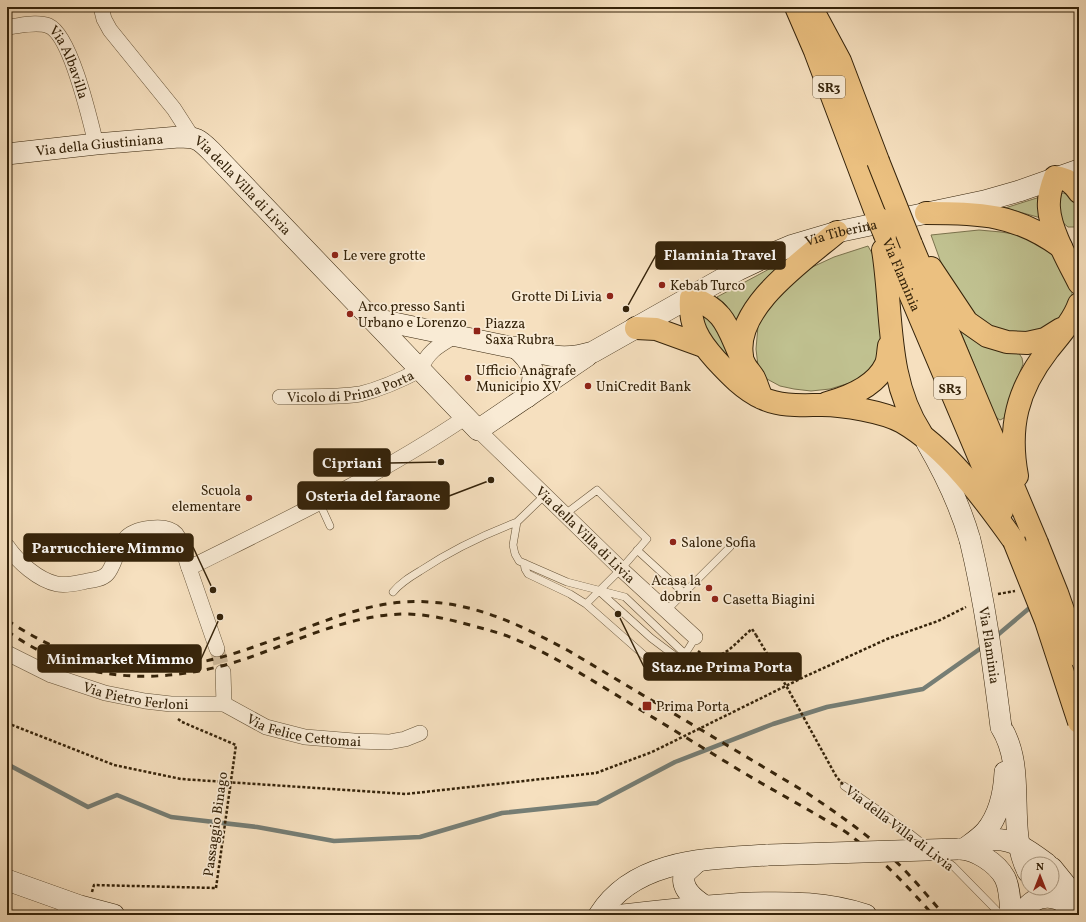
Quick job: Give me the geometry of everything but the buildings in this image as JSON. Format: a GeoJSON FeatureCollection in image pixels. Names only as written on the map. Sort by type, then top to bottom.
{"type":"FeatureCollection","features":[{"type":"Feature","properties":{"kind":"highway","name":"Via Flaminia"},"geometry":{"type":"LineString","coordinates":[[796,7],[818,58],[869,165],[911,244],[1027,520]]}},
{"type":"Feature","properties":{"kind":"highway","name":"Via Flaminia"},"geometry":{"type":"LineString","coordinates":[[811,7],[840,61],[869,165],[881,230],[1014,541]]}},
{"type":"Feature","properties":{"kind":"highway"},"geometry":{"type":"LineString","coordinates":[[822,7],[840,61]]}},
{"type":"Feature","properties":{"kind":"highway"},"geometry":{"type":"LineString","coordinates":[[1079,192],[1068,180],[1056,177],[1050,192],[1049,206],[1051,220],[1061,247],[1079,284]]}},
{"type":"Feature","properties":{"kind":"highway"},"geometry":{"type":"LineString","coordinates":[[926,213],[971,213],[1000,218],[1035,230],[1045,235],[1061,247]]}},
{"type":"Feature","properties":{"kind":"highway"},"geometry":{"type":"LineString","coordinates":[[881,230],[895,368],[905,403],[925,439]]}},
{"type":"Feature","properties":{"kind":"highway"},"geometry":{"type":"LineString","coordinates":[[744,363],[742,352],[743,334],[753,312],[782,279],[837,232]]}},
{"type":"Feature","properties":{"kind":"highway"},"geometry":{"type":"LineString","coordinates":[[911,244],[929,266],[967,322],[987,336],[1007,342],[1032,343],[1051,335],[1067,325]]}},
{"type":"Feature","properties":{"kind":"highway"},"geometry":{"type":"LineString","coordinates":[[762,398],[754,379],[744,363],[732,334],[720,315],[711,306],[691,298],[690,314],[703,346],[735,380],[762,398],[786,405],[823,405],[865,410],[890,416],[901,422],[942,453],[976,490],[1014,541]]}},
{"type":"Feature","properties":{"kind":"highway"},"geometry":{"type":"LineString","coordinates":[[1027,520],[1015,464],[1015,420],[1030,375],[1067,325],[1079,304]]}},
{"type":"Feature","properties":{"kind":"highway"},"geometry":{"type":"LineString","coordinates":[[636,328],[656,329],[703,346]]}},
{"type":"Feature","properties":{"kind":"highway"},"geometry":{"type":"LineString","coordinates":[[823,405],[840,400],[855,393],[876,378],[887,362],[891,335]]}},
{"type":"Feature","properties":{"kind":"highway","name":"SR3"},"geometry":{"type":"LineString","coordinates":[[1027,520],[1057,593],[1079,656]]}},
{"type":"Feature","properties":{"kind":"highway","name":"SR3"},"geometry":{"type":"LineString","coordinates":[[1014,541],[1046,621],[1079,722]]}},
{"type":"Feature","properties":{"kind":"street","name":"Via della Villa di Livia"},"geometry":{"type":"LineString","coordinates":[[101,7],[104,19],[110,30],[174,109],[192,137],[211,151],[420,370]]}},
{"type":"Feature","properties":{"kind":"street","name":"Via Albavilla"},"geometry":{"type":"LineString","coordinates":[[7,27],[39,24],[50,26],[58,33],[70,58],[82,91],[96,144]]}},
{"type":"Feature","properties":{"kind":"street","name":"Via della Giustiniana"},"geometry":{"type":"LineString","coordinates":[[7,154],[179,136],[192,137]]}},
{"type":"Feature","properties":{"kind":"street","name":"Via Tiberina"},"geometry":{"type":"LineString","coordinates":[[510,347],[568,357],[593,352],[691,298],[738,270],[774,253],[811,239],[1002,196],[1079,170]]}},
{"type":"Feature","properties":{"kind":"street"},"geometry":{"type":"LineString","coordinates":[[370,318],[510,347],[526,357],[532,368],[533,381],[527,397]]}},
{"type":"Feature","properties":{"kind":"street"},"geometry":{"type":"LineString","coordinates":[[455,336],[434,349],[424,361],[420,370],[472,424]]}},
{"type":"Feature","properties":{"kind":"street"},"geometry":{"type":"LineString","coordinates":[[189,568],[319,502],[403,457],[438,436],[472,424],[527,397],[593,352]]}},
{"type":"Feature","properties":{"kind":"street","name":"Vicolo di Prima Porta"},"geometry":{"type":"LineString","coordinates":[[280,397],[344,396],[360,394],[396,382],[420,370]]}},
{"type":"Feature","properties":{"kind":"street","name":"Via della Villa di Livia"},"geometry":{"type":"LineString","coordinates":[[472,424],[564,515],[666,610],[693,641]]}},
{"type":"Feature","properties":{"kind":"street","name":"Via Flaminia"},"geometry":{"type":"LineString","coordinates":[[925,439],[948,481],[960,509],[970,540],[987,623],[1001,727],[1005,772],[1001,799],[994,818],[986,831],[961,849]]}},
{"type":"Feature","properties":{"kind":"street"},"geometry":{"type":"LineString","coordinates":[[7,546],[15,556],[38,576],[57,584],[72,584],[95,579],[107,574],[124,539],[130,535],[144,529],[161,528],[169,530],[175,534],[179,540],[217,649]]}},
{"type":"Feature","properties":{"kind":"street","name":"Via Pietro Ferloni"},"geometry":{"type":"LineString","coordinates":[[7,653],[45,672],[85,687],[128,698],[171,704],[224,704]]}},
{"type":"Feature","properties":{"kind":"street"},"geometry":{"type":"LineString","coordinates":[[222,672],[224,704]]}},
{"type":"Feature","properties":{"kind":"street","name":"Via Felice Cettomai"},"geometry":{"type":"LineString","coordinates":[[224,704],[266,727],[312,738],[359,742],[389,742],[405,739],[420,733]]}},
{"type":"Feature","properties":{"kind":"street"},"geometry":{"type":"LineString","coordinates":[[1001,727],[1010,744],[1013,758],[1016,830],[1021,856]]}},
{"type":"Feature","properties":{"kind":"street"},"geometry":{"type":"LineString","coordinates":[[599,915],[618,893],[641,877],[672,866],[697,862],[768,856],[961,849],[992,840],[1008,841],[1018,845],[1035,856]]}},
{"type":"Feature","properties":{"kind":"street"},"geometry":{"type":"LineString","coordinates":[[961,849],[986,859],[1002,874],[1007,884],[1011,915]]}},
{"type":"Feature","properties":{"kind":"street"},"geometry":{"type":"LineString","coordinates":[[697,862],[685,873],[683,880],[691,895],[705,906]]}},
{"type":"Feature","properties":{"kind":"street"},"geometry":{"type":"LineString","coordinates":[[1060,878],[1069,889],[1074,901],[1077,915]]}},
{"type":"Feature","properties":{"kind":"street"},"geometry":{"type":"LineString","coordinates":[[7,880],[73,908],[114,915]]}},
{"type":"Feature","properties":{"kind":"street"},"geometry":{"type":"LineString","coordinates":[[1022,915],[1027,907],[1036,900],[1046,896]]}},
{"type":"Feature","properties":{"kind":"street"},"geometry":{"type":"LineString","coordinates":[[1053,896],[1067,904],[1077,915]]}},
{"type":"Feature","properties":{"kind":"street"},"geometry":{"type":"LineString","coordinates":[[623,915],[705,906],[768,902],[809,903],[834,906],[862,913]]}},
{"type":"Feature","properties":{"kind":"street"},"geometry":{"type":"LineString","coordinates":[[815,915],[862,913]]}},
{"type":"Feature","properties":{"kind":"lane"},"geometry":{"type":"LineString","coordinates":[[564,515],[597,490],[647,539],[621,569],[586,604]]}},
{"type":"Feature","properties":{"kind":"lane"},"geometry":{"type":"LineString","coordinates":[[393,592],[402,582],[437,559],[517,522],[545,495]]}},
{"type":"Feature","properties":{"kind":"lane"},"geometry":{"type":"LineString","coordinates":[[319,502],[330,526]]}},
{"type":"Feature","properties":{"kind":"lane"},"geometry":{"type":"LineString","coordinates":[[517,522],[513,548],[519,561],[567,582],[625,598],[684,653]]}},
{"type":"Feature","properties":{"kind":"lane"},"geometry":{"type":"LineString","coordinates":[[666,610],[730,547]]}},
{"type":"Feature","properties":{"kind":"lane"},"geometry":{"type":"LineString","coordinates":[[637,550],[684,593]]}},
{"type":"Feature","properties":{"kind":"lane"},"geometry":{"type":"LineString","coordinates":[[524,562],[526,572],[531,576],[570,594],[586,604],[653,663],[662,666],[671,665],[679,659],[693,641]]}},
{"type":"Feature","properties":{"kind":"lane"},"geometry":{"type":"LineString","coordinates":[[599,590],[651,638],[679,659]]}},
{"type":"Feature","properties":{"kind":"lane","name":"Via della Villa di Livia"},"geometry":{"type":"LineString","coordinates":[[844,786],[898,824],[953,866],[1001,915]]}},
{"type":"Feature","properties":{"kind":"path"},"geometry":{"type":"LineString","coordinates":[[994,596],[1013,591],[1021,591]]}},
{"type":"Feature","properties":{"kind":"path"},"geometry":{"type":"LineString","coordinates":[[7,723],[114,765],[181,779],[406,794],[596,772],[652,752],[804,677],[873,646],[938,621],[967,607]]}},
{"type":"Feature","properties":{"kind":"path","name":"Via della Villa di Livia"},"geometry":{"type":"LineString","coordinates":[[693,641],[704,655],[707,657],[715,657],[719,656],[752,629],[777,670],[840,782],[844,786]]}},
{"type":"Feature","properties":{"kind":"path","name":"Passaggio Binago"},"geometry":{"type":"LineString","coordinates":[[73,908],[94,885],[216,888],[236,745],[182,722],[172,712],[171,704]]}},
{"type":"Feature","properties":{"kind":"green space"},"geometry":{"type":"Polygon","coordinates":[[[1061,193],[1071,196],[1078,208],[1079,222],[1074,227],[1068,227],[1062,222],[1058,195],[1061,193]]]}},
{"type":"Feature","properties":{"kind":"green space"},"geometry":{"type":"Polygon","coordinates":[[[1040,197],[1041,218],[1005,208],[1040,197]]]}},
{"type":"Feature","properties":{"kind":"green space"},"geometry":{"type":"Polygon","coordinates":[[[979,230],[1014,234],[1026,238],[1050,250],[1072,284],[1070,304],[1057,325],[1020,336],[980,323],[944,271],[931,235],[979,230]]]}},
{"type":"Feature","properties":{"kind":"green space"},"geometry":{"type":"Polygon","coordinates":[[[868,246],[873,255],[884,344],[879,364],[856,381],[830,389],[811,391],[794,389],[780,386],[767,379],[758,366],[756,349],[758,326],[767,306],[808,269],[834,257],[868,246]]]}},
{"type":"Feature","properties":{"kind":"green space"},"geometry":{"type":"Polygon","coordinates":[[[796,257],[739,327],[726,305],[717,297],[773,267],[796,257]]]}},
{"type":"Feature","properties":{"kind":"green space"},"geometry":{"type":"Polygon","coordinates":[[[702,315],[708,316],[743,372],[706,338],[702,315]]]}},
{"type":"Feature","properties":{"kind":"green space"},"geometry":{"type":"Polygon","coordinates":[[[960,330],[1018,352],[1022,358],[1023,364],[1010,397],[1004,418],[1000,420],[994,414],[960,330]]]}},
{"type":"Feature","properties":{"kind":"waterway"},"geometry":{"type":"LineString","coordinates":[[994,638],[1033,605]]}},
{"type":"Feature","properties":{"kind":"waterway"},"geometry":{"type":"LineString","coordinates":[[1073,609],[1079,620]]}},
{"type":"Feature","properties":{"kind":"waterway"},"geometry":{"type":"LineString","coordinates":[[7,764],[88,807],[117,795],[171,817],[257,827],[334,841],[420,837],[502,813],[597,803],[675,762],[773,724],[827,707],[923,689],[984,646]]}},
{"type":"Feature","properties":{"kind":"tunnel"},"geometry":{"type":"LineString","coordinates":[[217,649],[223,672]]}},
{"type":"Feature","properties":{"kind":"railway"},"geometry":{"type":"LineString","coordinates":[[7,620],[52,646],[76,655],[100,662],[149,668],[201,662],[224,656],[257,646],[346,614],[374,606],[403,602],[426,602],[448,604],[489,614],[529,631],[569,651],[807,793],[859,830],[888,854],[910,876],[944,915]]}},
{"type":"Feature","properties":{"kind":"railway"},"geometry":{"type":"LineString","coordinates":[[7,631],[36,649],[66,663],[88,670],[133,676],[156,676],[201,671],[245,659],[323,630],[383,615],[413,614],[429,616],[495,632],[525,643],[570,667],[739,770],[852,836],[886,866],[933,915]]}},
{"type":"Feature","properties":{"kind":"place","name":"Le vere grotte"},"geometry":{"type":"Point","coordinates":[335,255]}},
{"type":"Feature","properties":{"kind":"place","name":"Kebab Turco"},"geometry":{"type":"Point","coordinates":[662,285]}},
{"type":"Feature","properties":{"kind":"place","name":"Grotte Di Livia"},"geometry":{"type":"Point","coordinates":[610,296]}},
{"type":"Feature","properties":{"kind":"place","name":"Flaminia Travel"},"geometry":{"type":"Point","coordinates":[626,309]}},
{"type":"Feature","properties":{"kind":"place","name":"Arco presso Santi Urbano e Lorenzo"},"geometry":{"type":"Point","coordinates":[350,314]}},
{"type":"Feature","properties":{"kind":"place","name":"Piazza Saxa Rubra"},"geometry":{"type":"Point","coordinates":[477,331]}},
{"type":"Feature","properties":{"kind":"place","name":"Ufficio Anagrafe Municipio XV"},"geometry":{"type":"Point","coordinates":[468,378]}},
{"type":"Feature","properties":{"kind":"place","name":"UniCredit Bank"},"geometry":{"type":"Point","coordinates":[588,386]}},
{"type":"Feature","properties":{"kind":"place","name":"Cipriani"},"geometry":{"type":"Point","coordinates":[441,462]}},
{"type":"Feature","properties":{"kind":"place","name":"Osteria del faraone"},"geometry":{"type":"Point","coordinates":[491,480]}},
{"type":"Feature","properties":{"kind":"place","name":"Scuola elementare"},"geometry":{"type":"Point","coordinates":[249,498]}},
{"type":"Feature","properties":{"kind":"place","name":"Salone Sofia"},"geometry":{"type":"Point","coordinates":[673,542]}},
{"type":"Feature","properties":{"kind":"place","name":"Acasa la dobrin"},"geometry":{"type":"Point","coordinates":[709,588]}},
{"type":"Feature","properties":{"kind":"place","name":"Parrucchiere Mimmo"},"geometry":{"type":"Point","coordinates":[213,590]}},
{"type":"Feature","properties":{"kind":"place","name":"Casetta Biagini"},"geometry":{"type":"Point","coordinates":[715,599]}},
{"type":"Feature","properties":{"kind":"place","name":"Staz.ne Prima Porta"},"geometry":{"type":"Point","coordinates":[618,614]}},
{"type":"Feature","properties":{"kind":"place","name":"Minimarket Mimmo"},"geometry":{"type":"Point","coordinates":[220,617]}},
{"type":"Feature","properties":{"kind":"place","name":"Prima Porta"},"geometry":{"type":"Point","coordinates":[647,706]}}]}
